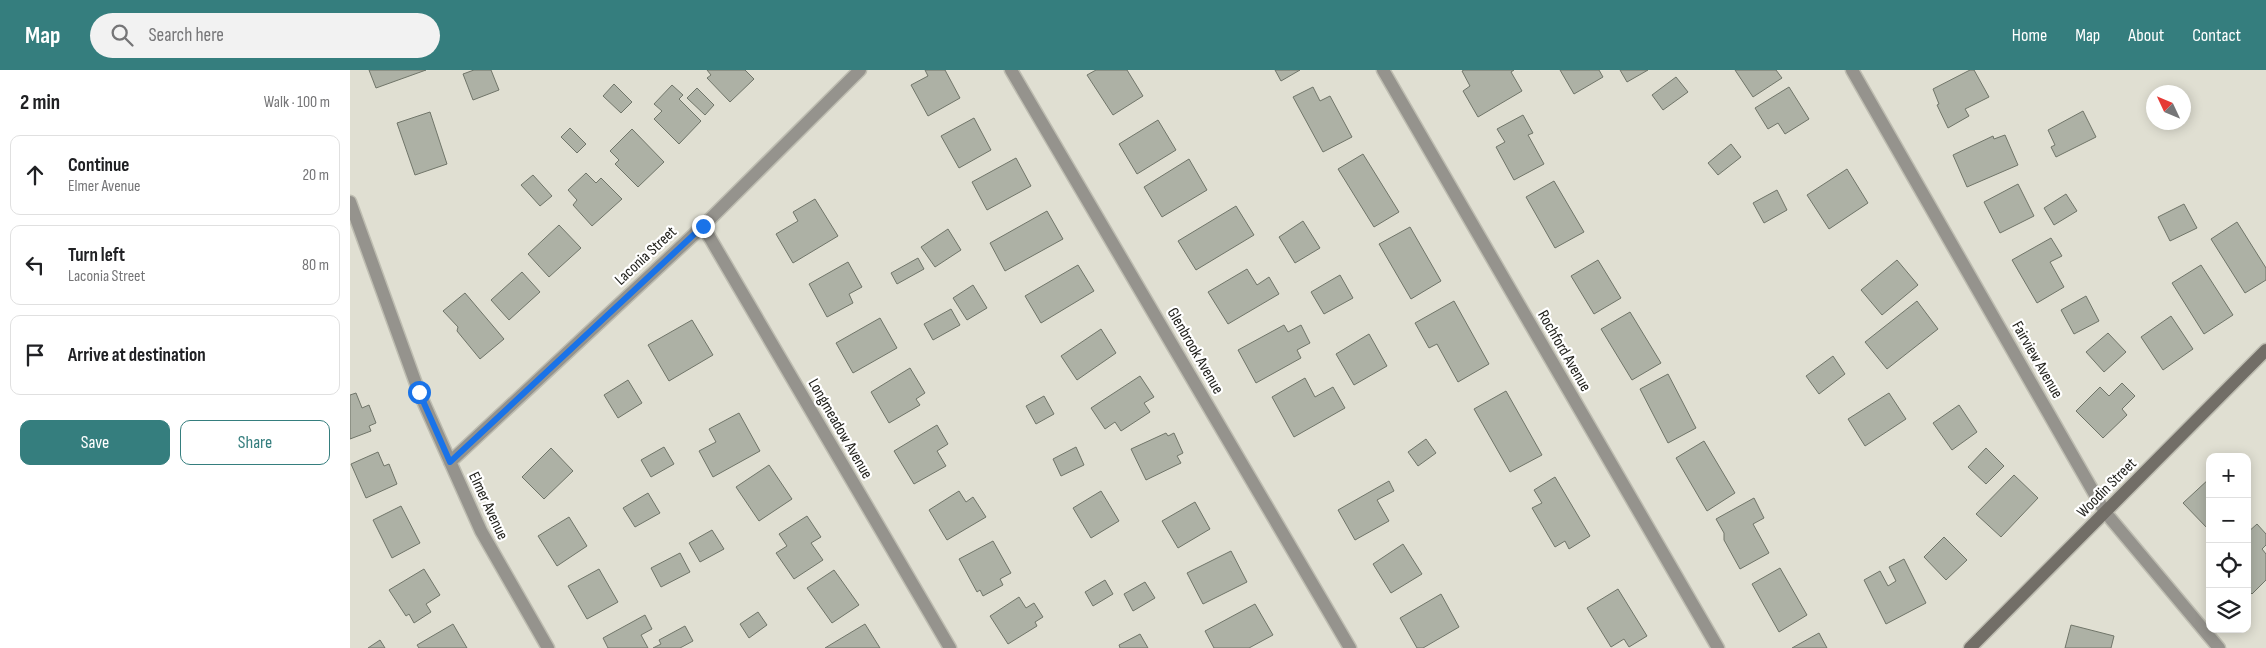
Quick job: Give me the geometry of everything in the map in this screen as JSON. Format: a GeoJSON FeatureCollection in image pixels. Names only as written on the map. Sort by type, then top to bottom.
{"type":"FeatureCollection","features":[{"type":"Feature","properties":{"kind":"main road","name":"Woodin Street"},"geometry":{"type":"LineString","coordinates":[[1970,648],[2266,350]]}},
{"type":"Feature","properties":{"kind":"street","name":"Laconia Street"},"geometry":{"type":"LineString","coordinates":[[450,462],[703,226],[860,70]]}},
{"type":"Feature","properties":{"kind":"street","name":"Glenbrook Avenue"},"geometry":{"type":"LineString","coordinates":[[1011,70],[1350,648]]}},
{"type":"Feature","properties":{"kind":"street","name":"Rochford Avenue"},"geometry":{"type":"LineString","coordinates":[[1383,70],[1718,648]]}},
{"type":"Feature","properties":{"kind":"street","name":"Fairview Avenue"},"geometry":{"type":"LineString","coordinates":[[1852,70],[2106,512],[2218,648]]}},
{"type":"Feature","properties":{"kind":"street","name":"Elmer Avenue"},"geometry":{"type":"LineString","coordinates":[[350,202],[419,392],[480,531],[548,648]]}},
{"type":"Feature","properties":{"kind":"street","name":"Longmeadow Avenue"},"geometry":{"type":"LineString","coordinates":[[703,226],[950,648]]}},
{"type":"Feature","properties":{"kind":"building"},"geometry":{"type":"Polygon","coordinates":[[[369,70],[426,70],[376,88],[369,70]]]}},
{"type":"Feature","properties":{"kind":"building"},"geometry":{"type":"Polygon","coordinates":[[[474,70],[491,70],[499,90],[473,100],[463,74],[474,70]]]}},
{"type":"Feature","properties":{"kind":"building"},"geometry":{"type":"Polygon","coordinates":[[[707,70],[745,70],[754,79],[730,102],[707,78],[711,75],[707,70]]]}},
{"type":"Feature","properties":{"kind":"building"},"geometry":{"type":"Polygon","coordinates":[[[925,70],[945,70],[960,98],[928,116],[911,85],[928,76],[925,70]]]}},
{"type":"Feature","properties":{"kind":"building"},"geometry":{"type":"Polygon","coordinates":[[[1096,70],[1127,70],[1143,96],[1113,115],[1087,75],[1096,70]]]}},
{"type":"Feature","properties":{"kind":"building"},"geometry":{"type":"Polygon","coordinates":[[[1275,70],[1300,70],[1281,81],[1275,70]]]}},
{"type":"Feature","properties":{"kind":"building"},"geometry":{"type":"Polygon","coordinates":[[[1514,70],[1511,72],[1522,91],[1478,117],[1463,91],[1470,86],[1462,71],[1514,70]]]}},
{"type":"Feature","properties":{"kind":"building"},"geometry":{"type":"Polygon","coordinates":[[[1560,70],[1599,70],[1603,77],[1574,94],[1560,70]]]}},
{"type":"Feature","properties":{"kind":"building"},"geometry":{"type":"Polygon","coordinates":[[[1620,70],[1648,70],[1627,82],[1620,70]]]}},
{"type":"Feature","properties":{"kind":"building"},"geometry":{"type":"Polygon","coordinates":[[[1735,70],[1776,70],[1782,78],[1753,97],[1735,70]]]}},
{"type":"Feature","properties":{"kind":"building"},"geometry":{"type":"Polygon","coordinates":[[[1970,70],[1974,70],[1989,97],[1965,109],[1969,116],[1948,128],[1937,105],[1939,104],[1933,89],[1970,70]]]}},
{"type":"Feature","properties":{"kind":"building"},"geometry":{"type":"Polygon","coordinates":[[[1676,77],[1688,92],[1663,110],[1652,95],[1676,77]]]}},
{"type":"Feature","properties":{"kind":"building"},"geometry":{"type":"Polygon","coordinates":[[[614,84],[632,102],[621,113],[603,96],[614,84]]]}},
{"type":"Feature","properties":{"kind":"building"},"geometry":{"type":"Polygon","coordinates":[[[672,85],[683,95],[679,99],[701,121],[679,144],[654,119],[662,111],[654,104],[672,85]]]}},
{"type":"Feature","properties":{"kind":"building"},"geometry":{"type":"Polygon","coordinates":[[[1313,87],[1320,101],[1330,96],[1352,137],[1323,152],[1293,97],[1313,87]]]}},
{"type":"Feature","properties":{"kind":"building"},"geometry":{"type":"Polygon","coordinates":[[[1789,87],[1809,119],[1785,134],[1778,123],[1768,129],[1755,108],[1789,87]]]}},
{"type":"Feature","properties":{"kind":"building"},"geometry":{"type":"Polygon","coordinates":[[[697,88],[714,105],[705,115],[687,98],[697,88]]]}},
{"type":"Feature","properties":{"kind":"building"},"geometry":{"type":"Polygon","coordinates":[[[2083,111],[2096,137],[2056,157],[2051,147],[2055,145],[2048,130],[2083,111]]]}},
{"type":"Feature","properties":{"kind":"building"},"geometry":{"type":"Polygon","coordinates":[[[430,112],[447,164],[415,175],[397,123],[430,112]]]}},
{"type":"Feature","properties":{"kind":"building"},"geometry":{"type":"Polygon","coordinates":[[[1523,115],[1533,133],[1528,135],[1544,164],[1514,180],[1496,147],[1505,142],[1497,129],[1523,115]]]}},
{"type":"Feature","properties":{"kind":"building"},"geometry":{"type":"Polygon","coordinates":[[[974,118],[991,150],[959,168],[941,136],[974,118]]]}},
{"type":"Feature","properties":{"kind":"building"},"geometry":{"type":"Polygon","coordinates":[[[1158,120],[1176,150],[1137,174],[1119,144],[1158,120]]]}},
{"type":"Feature","properties":{"kind":"building"},"geometry":{"type":"Polygon","coordinates":[[[570,128],[586,144],[577,153],[561,137],[570,128]]]}},
{"type":"Feature","properties":{"kind":"building"},"geometry":{"type":"Polygon","coordinates":[[[632,129],[664,162],[638,187],[615,164],[619,160],[610,151],[632,129]]]}},
{"type":"Feature","properties":{"kind":"building"},"geometry":{"type":"Polygon","coordinates":[[[2005,135],[2018,165],[1967,187],[1953,155],[1993,136],[1994,139],[2005,135]]]}},
{"type":"Feature","properties":{"kind":"building"},"geometry":{"type":"Polygon","coordinates":[[[1731,144],[1741,157],[1718,175],[1708,163],[1731,144]]]}},
{"type":"Feature","properties":{"kind":"building"},"geometry":{"type":"Polygon","coordinates":[[[1363,154],[1399,212],[1374,227],[1338,169],[1363,154]]]}},
{"type":"Feature","properties":{"kind":"building"},"geometry":{"type":"Polygon","coordinates":[[[1016,158],[1031,186],[987,210],[972,182],[1016,158]]]}},
{"type":"Feature","properties":{"kind":"building"},"geometry":{"type":"Polygon","coordinates":[[[1189,159],[1207,190],[1162,217],[1144,187],[1189,159]]]}},
{"type":"Feature","properties":{"kind":"building"},"geometry":{"type":"Polygon","coordinates":[[[1847,169],[1868,203],[1829,229],[1807,195],[1847,169]]]}},
{"type":"Feature","properties":{"kind":"building"},"geometry":{"type":"Polygon","coordinates":[[[586,173],[596,183],[601,178],[622,199],[592,226],[573,205],[577,200],[568,190],[586,173]]]}},
{"type":"Feature","properties":{"kind":"building"},"geometry":{"type":"Polygon","coordinates":[[[533,175],[552,196],[540,206],[521,185],[533,175]]]}},
{"type":"Feature","properties":{"kind":"building"},"geometry":{"type":"Polygon","coordinates":[[[1554,181],[1584,232],[1555,248],[1526,197],[1554,181]]]}},
{"type":"Feature","properties":{"kind":"building"},"geometry":{"type":"Polygon","coordinates":[[[2018,184],[2034,216],[2000,233],[1984,202],[2018,184]]]}},
{"type":"Feature","properties":{"kind":"building"},"geometry":{"type":"Polygon","coordinates":[[[1777,190],[1787,210],[1764,223],[1753,203],[1777,190]]]}},
{"type":"Feature","properties":{"kind":"building"},"geometry":{"type":"Polygon","coordinates":[[[2066,194],[2077,211],[2054,225],[2044,208],[2066,194]]]}},
{"type":"Feature","properties":{"kind":"building"},"geometry":{"type":"Polygon","coordinates":[[[815,199],[838,236],[793,263],[776,234],[798,221],[793,212],[815,199]]]}},
{"type":"Feature","properties":{"kind":"building"},"geometry":{"type":"Polygon","coordinates":[[[2184,204],[2197,228],[2170,241],[2158,217],[2184,204]]]}},
{"type":"Feature","properties":{"kind":"building"},"geometry":{"type":"Polygon","coordinates":[[[1236,206],[1254,235],[1196,270],[1178,241],[1236,206]]]}},
{"type":"Feature","properties":{"kind":"building"},"geometry":{"type":"Polygon","coordinates":[[[1047,211],[1063,239],[1005,271],[990,243],[1047,211]]]}},
{"type":"Feature","properties":{"kind":"building"},"geometry":{"type":"Polygon","coordinates":[[[1303,221],[1320,248],[1295,263],[1279,237],[1303,221]]]}},
{"type":"Feature","properties":{"kind":"building"},"geometry":{"type":"Polygon","coordinates":[[[2237,222],[2266,268],[2266,280],[2245,293],[2211,239],[2237,222]]]}},
{"type":"Feature","properties":{"kind":"building"},"geometry":{"type":"Polygon","coordinates":[[[559,225],[581,248],[549,277],[528,254],[559,225]]]}},
{"type":"Feature","properties":{"kind":"building"},"geometry":{"type":"Polygon","coordinates":[[[1410,227],[1441,281],[1411,299],[1379,244],[1410,227]]]}},
{"type":"Feature","properties":{"kind":"building"},"geometry":{"type":"Polygon","coordinates":[[[948,229],[961,250],[935,267],[921,247],[948,229]]]}},
{"type":"Feature","properties":{"kind":"building"},"geometry":{"type":"Polygon","coordinates":[[[2051,238],[2062,256],[2050,262],[2064,287],[2037,303],[2012,260],[2051,238]]]}},
{"type":"Feature","properties":{"kind":"building"},"geometry":{"type":"Polygon","coordinates":[[[918,258],[924,269],[897,284],[891,273],[918,258]]]}},
{"type":"Feature","properties":{"kind":"building"},"geometry":{"type":"Polygon","coordinates":[[[1598,260],[1621,298],[1594,314],[1571,276],[1598,260]]]}},
{"type":"Feature","properties":{"kind":"building"},"geometry":{"type":"Polygon","coordinates":[[[1897,260],[1918,285],[1882,315],[1861,290],[1897,260]]]}},
{"type":"Feature","properties":{"kind":"building"},"geometry":{"type":"Polygon","coordinates":[[[848,262],[862,287],[849,294],[853,303],[827,317],[809,284],[848,262]]]}},
{"type":"Feature","properties":{"kind":"building"},"geometry":{"type":"Polygon","coordinates":[[[1078,265],[1094,291],[1041,323],[1025,296],[1078,265]]]}},
{"type":"Feature","properties":{"kind":"building"},"geometry":{"type":"Polygon","coordinates":[[[2201,265],[2233,315],[2204,334],[2172,283],[2201,265]]]}},
{"type":"Feature","properties":{"kind":"building"},"geometry":{"type":"Polygon","coordinates":[[[1247,269],[1257,285],[1269,277],[1279,294],[1228,324],[1208,292],[1247,269]]]}},
{"type":"Feature","properties":{"kind":"building"},"geometry":{"type":"Polygon","coordinates":[[[522,272],[540,292],[509,320],[491,300],[522,272]]]}},
{"type":"Feature","properties":{"kind":"building"},"geometry":{"type":"Polygon","coordinates":[[[1340,275],[1353,298],[1324,314],[1311,292],[1340,275]]]}},
{"type":"Feature","properties":{"kind":"building"},"geometry":{"type":"Polygon","coordinates":[[[973,285],[987,308],[967,320],[953,298],[973,285]]]}},
{"type":"Feature","properties":{"kind":"building"},"geometry":{"type":"Polygon","coordinates":[[[465,293],[504,339],[480,359],[457,331],[458,327],[443,311],[465,293]]]}},
{"type":"Feature","properties":{"kind":"building"},"geometry":{"type":"Polygon","coordinates":[[[2086,296],[2099,321],[2074,334],[2061,310],[2086,296]]]}},
{"type":"Feature","properties":{"kind":"building"},"geometry":{"type":"Polygon","coordinates":[[[1454,301],[1489,364],[1458,382],[1437,344],[1429,348],[1415,323],[1454,301]]]}},
{"type":"Feature","properties":{"kind":"building"},"geometry":{"type":"Polygon","coordinates":[[[1917,301],[1938,329],[1887,369],[1865,342],[1917,301]]]}},
{"type":"Feature","properties":{"kind":"building"},"geometry":{"type":"Polygon","coordinates":[[[951,309],[960,325],[933,340],[924,324],[951,309]]]}},
{"type":"Feature","properties":{"kind":"building"},"geometry":{"type":"Polygon","coordinates":[[[1630,312],[1661,363],[1632,380],[1601,329],[1630,312]]]}},
{"type":"Feature","properties":{"kind":"building"},"geometry":{"type":"Polygon","coordinates":[[[2171,316],[2193,349],[2163,370],[2141,337],[2171,316]]]}},
{"type":"Feature","properties":{"kind":"building"},"geometry":{"type":"Polygon","coordinates":[[[880,318],[897,348],[853,373],[836,343],[880,318]]]}},
{"type":"Feature","properties":{"kind":"building"},"geometry":{"type":"Polygon","coordinates":[[[692,320],[713,355],[669,381],[648,345],[692,320]]]}},
{"type":"Feature","properties":{"kind":"building"},"geometry":{"type":"Polygon","coordinates":[[[1284,325],[1288,332],[1301,325],[1310,343],[1297,350],[1301,358],[1256,383],[1238,350],[1284,325]]]}},
{"type":"Feature","properties":{"kind":"building"},"geometry":{"type":"Polygon","coordinates":[[[1101,329],[1116,353],[1077,380],[1061,356],[1101,329]]]}},
{"type":"Feature","properties":{"kind":"building"},"geometry":{"type":"Polygon","coordinates":[[[2108,333],[2126,352],[2104,372],[2086,352],[2108,333]]]}},
{"type":"Feature","properties":{"kind":"building"},"geometry":{"type":"Polygon","coordinates":[[[1369,334],[1387,366],[1354,385],[1336,354],[1369,334]]]}},
{"type":"Feature","properties":{"kind":"building"},"geometry":{"type":"Polygon","coordinates":[[[1833,356],[1845,374],[1819,394],[1806,376],[1833,356]]]}},
{"type":"Feature","properties":{"kind":"building"},"geometry":{"type":"Polygon","coordinates":[[[910,368],[925,393],[916,399],[920,405],[889,423],[871,392],[910,368]]]}},
{"type":"Feature","properties":{"kind":"building"},"geometry":{"type":"Polygon","coordinates":[[[1668,374],[1696,428],[1668,443],[1640,389],[1668,374]]]}},
{"type":"Feature","properties":{"kind":"building"},"geometry":{"type":"Polygon","coordinates":[[[1140,376],[1154,397],[1144,403],[1150,412],[1121,431],[1115,422],[1105,429],[1091,408],[1140,376]]]}},
{"type":"Feature","properties":{"kind":"building"},"geometry":{"type":"Polygon","coordinates":[[[1305,378],[1315,397],[1333,387],[1345,408],[1294,437],[1272,397],[1305,378]]]}},
{"type":"Feature","properties":{"kind":"building"},"geometry":{"type":"Polygon","coordinates":[[[628,380],[642,403],[618,418],[604,395],[628,380]]]}},
{"type":"Feature","properties":{"kind":"building"},"geometry":{"type":"Polygon","coordinates":[[[2122,383],[2135,396],[2122,409],[2127,415],[2103,438],[2076,411],[2100,387],[2109,396],[2122,383]]]}},
{"type":"Feature","properties":{"kind":"building"},"geometry":{"type":"Polygon","coordinates":[[[1506,391],[1542,455],[1510,472],[1474,409],[1506,391]]]}},
{"type":"Feature","properties":{"kind":"building"},"geometry":{"type":"Polygon","coordinates":[[[356,393],[362,408],[369,405],[376,423],[369,426],[371,431],[350,439],[350,395],[356,393]]]}},
{"type":"Feature","properties":{"kind":"building"},"geometry":{"type":"Polygon","coordinates":[[[1889,393],[1906,419],[1865,446],[1848,419],[1889,393]]]}},
{"type":"Feature","properties":{"kind":"building"},"geometry":{"type":"Polygon","coordinates":[[[1044,396],[1054,414],[1036,424],[1026,406],[1044,396]]]}},
{"type":"Feature","properties":{"kind":"building"},"geometry":{"type":"Polygon","coordinates":[[[1959,405],[1977,432],[1952,450],[1933,423],[1959,405]]]}},
{"type":"Feature","properties":{"kind":"building"},"geometry":{"type":"Polygon","coordinates":[[[739,413],[760,451],[713,477],[699,451],[716,442],[709,429],[739,413]]]}},
{"type":"Feature","properties":{"kind":"building"},"geometry":{"type":"Polygon","coordinates":[[[937,425],[948,444],[937,451],[946,466],[914,484],[894,451],[937,425]]]}},
{"type":"Feature","properties":{"kind":"building"},"geometry":{"type":"Polygon","coordinates":[[[1166,433],[1168,436],[1174,433],[1183,453],[1177,456],[1181,463],[1146,480],[1131,449],[1166,433]]]}},
{"type":"Feature","properties":{"kind":"building"},"geometry":{"type":"Polygon","coordinates":[[[1426,439],[1436,453],[1418,466],[1408,452],[1426,439]]]}},
{"type":"Feature","properties":{"kind":"building"},"geometry":{"type":"Polygon","coordinates":[[[1704,441],[1735,493],[1707,511],[1676,458],[1704,441]]]}},
{"type":"Feature","properties":{"kind":"building"},"geometry":{"type":"Polygon","coordinates":[[[664,447],[674,464],[651,477],[641,460],[664,447]]]}},
{"type":"Feature","properties":{"kind":"building"},"geometry":{"type":"Polygon","coordinates":[[[1076,447],[1084,465],[1061,476],[1053,459],[1076,447]]]}},
{"type":"Feature","properties":{"kind":"building"},"geometry":{"type":"Polygon","coordinates":[[[551,448],[573,471],[544,499],[522,477],[551,448]]]}},
{"type":"Feature","properties":{"kind":"building"},"geometry":{"type":"Polygon","coordinates":[[[1986,448],[2004,466],[1986,484],[1968,467],[1986,448]]]}},
{"type":"Feature","properties":{"kind":"building"},"geometry":{"type":"Polygon","coordinates":[[[378,452],[384,466],[389,464],[397,484],[366,498],[351,464],[378,452]]]}},
{"type":"Feature","properties":{"kind":"building"},"geometry":{"type":"Polygon","coordinates":[[[769,465],[792,499],[759,521],[736,487],[769,465]]]}},
{"type":"Feature","properties":{"kind":"building"},"geometry":{"type":"Polygon","coordinates":[[[2014,475],[2038,498],[2001,537],[1976,514],[2014,475]]]}},
{"type":"Feature","properties":{"kind":"building"},"geometry":{"type":"Polygon","coordinates":[[[1555,477],[1590,536],[1569,549],[1565,541],[1555,547],[1532,508],[1542,503],[1534,490],[1555,477]]]}},
{"type":"Feature","properties":{"kind":"building"},"geometry":{"type":"Polygon","coordinates":[[[1389,481],[1394,491],[1377,500],[1389,521],[1355,540],[1338,510],[1389,481]]]}},
{"type":"Feature","properties":{"kind":"building"},"geometry":{"type":"Polygon","coordinates":[[[2206,482],[2206,527],[2183,503],[2206,482]]]}},
{"type":"Feature","properties":{"kind":"building"},"geometry":{"type":"Polygon","coordinates":[[[959,491],[966,502],[973,497],[986,517],[947,540],[929,510],[959,491]]]}},
{"type":"Feature","properties":{"kind":"building"},"geometry":{"type":"Polygon","coordinates":[[[1101,491],[1119,521],[1091,538],[1073,508],[1101,491]]]}},
{"type":"Feature","properties":{"kind":"building"},"geometry":{"type":"Polygon","coordinates":[[[648,493],[660,513],[635,527],[623,508],[648,493]]]}},
{"type":"Feature","properties":{"kind":"building"},"geometry":{"type":"Polygon","coordinates":[[[1754,498],[1764,518],[1753,524],[1769,553],[1740,569],[1724,540],[1724,533],[1716,519],[1754,498]]]}},
{"type":"Feature","properties":{"kind":"building"},"geometry":{"type":"Polygon","coordinates":[[[1195,502],[1210,529],[1178,548],[1162,521],[1195,502]]]}},
{"type":"Feature","properties":{"kind":"building"},"geometry":{"type":"Polygon","coordinates":[[[401,506],[420,543],[392,558],[373,520],[401,506]]]}},
{"type":"Feature","properties":{"kind":"building"},"geometry":{"type":"Polygon","coordinates":[[[807,516],[821,537],[811,543],[823,560],[794,579],[776,553],[787,546],[779,534],[807,516]]]}},
{"type":"Feature","properties":{"kind":"building"},"geometry":{"type":"Polygon","coordinates":[[[569,517],[587,546],[557,566],[538,536],[569,517]]]}},
{"type":"Feature","properties":{"kind":"building"},"geometry":{"type":"Polygon","coordinates":[[[2257,524],[2266,534],[2266,545],[2262,549],[2266,554],[2266,580],[2252,594],[2251,593],[2251,529],[2257,524]]]}},
{"type":"Feature","properties":{"kind":"building"},"geometry":{"type":"Polygon","coordinates":[[[712,530],[724,549],[700,562],[689,543],[712,530]]]}},
{"type":"Feature","properties":{"kind":"building"},"geometry":{"type":"Polygon","coordinates":[[[1944,537],[1967,560],[1946,580],[1924,557],[1944,537]]]}},
{"type":"Feature","properties":{"kind":"building"},"geometry":{"type":"Polygon","coordinates":[[[993,541],[1011,573],[1000,579],[1003,585],[983,596],[980,590],[977,592],[959,559],[993,541]]]}},
{"type":"Feature","properties":{"kind":"building"},"geometry":{"type":"Polygon","coordinates":[[[1403,544],[1422,574],[1391,593],[1373,564],[1403,544]]]}},
{"type":"Feature","properties":{"kind":"building"},"geometry":{"type":"Polygon","coordinates":[[[1231,551],[1247,582],[1203,604],[1187,573],[1231,551]]]}},
{"type":"Feature","properties":{"kind":"building"},"geometry":{"type":"Polygon","coordinates":[[[680,553],[690,572],[661,587],[651,568],[680,553]]]}},
{"type":"Feature","properties":{"kind":"building"},"geometry":{"type":"Polygon","coordinates":[[[1904,559],[1926,603],[1886,624],[1864,580],[1880,571],[1888,586],[1896,581],[1889,567],[1904,559]]]}},
{"type":"Feature","properties":{"kind":"building"},"geometry":{"type":"Polygon","coordinates":[[[1780,568],[1807,615],[1779,632],[1752,584],[1780,568]]]}},
{"type":"Feature","properties":{"kind":"building"},"geometry":{"type":"Polygon","coordinates":[[[424,569],[440,595],[426,604],[431,612],[414,623],[409,614],[406,616],[389,590],[424,569]]]}},
{"type":"Feature","properties":{"kind":"building"},"geometry":{"type":"Polygon","coordinates":[[[599,569],[618,602],[587,619],[568,586],[599,569]]]}},
{"type":"Feature","properties":{"kind":"building"},"geometry":{"type":"Polygon","coordinates":[[[834,570],[859,605],[832,623],[807,588],[834,570]]]}},
{"type":"Feature","properties":{"kind":"building"},"geometry":{"type":"Polygon","coordinates":[[[1105,580],[1113,594],[1093,606],[1085,592],[1105,580]]]}},
{"type":"Feature","properties":{"kind":"building"},"geometry":{"type":"Polygon","coordinates":[[[1145,582],[1155,598],[1133,611],[1124,594],[1145,582]]]}},
{"type":"Feature","properties":{"kind":"building"},"geometry":{"type":"Polygon","coordinates":[[[1618,589],[1647,636],[1629,647],[1624,639],[1611,647],[1587,608],[1618,589]]]}},
{"type":"Feature","properties":{"kind":"building"},"geometry":{"type":"Polygon","coordinates":[[[1441,594],[1459,627],[1423,648],[1417,648],[1400,618],[1441,594]]]}},
{"type":"Feature","properties":{"kind":"building"},"geometry":{"type":"Polygon","coordinates":[[[1019,597],[1026,608],[1034,603],[1043,617],[1035,622],[1037,626],[1008,644],[990,616],[1019,597]]]}},
{"type":"Feature","properties":{"kind":"building"},"geometry":{"type":"Polygon","coordinates":[[[1255,604],[1273,635],[1249,648],[1214,648],[1205,631],[1255,604]]]}},
{"type":"Feature","properties":{"kind":"building"},"geometry":{"type":"Polygon","coordinates":[[[758,612],[767,625],[749,638],[740,624],[758,612]]]}},
{"type":"Feature","properties":{"kind":"building"},"geometry":{"type":"Polygon","coordinates":[[[645,615],[652,629],[641,635],[648,648],[608,648],[603,638],[645,615]]]}},
{"type":"Feature","properties":{"kind":"building"},"geometry":{"type":"Polygon","coordinates":[[[453,624],[467,648],[419,648],[417,645],[453,624]]]}},
{"type":"Feature","properties":{"kind":"building"},"geometry":{"type":"Polygon","coordinates":[[[865,624],[880,648],[825,648],[865,624]]]}},
{"type":"Feature","properties":{"kind":"building"},"geometry":{"type":"Polygon","coordinates":[[[2071,625],[2114,636],[2111,648],[2065,648],[2071,625]]]}},
{"type":"Feature","properties":{"kind":"building"},"geometry":{"type":"Polygon","coordinates":[[[685,626],[693,641],[680,648],[653,648],[661,644],[659,640],[685,626]]]}},
{"type":"Feature","properties":{"kind":"building"},"geometry":{"type":"Polygon","coordinates":[[[1819,633],[1827,648],[1792,648],[1819,633]]]}},
{"type":"Feature","properties":{"kind":"building"},"geometry":{"type":"Polygon","coordinates":[[[1140,634],[1148,648],[1120,648],[1119,645],[1140,634]]]}},
{"type":"Feature","properties":{"kind":"building"},"geometry":{"type":"Polygon","coordinates":[[[380,640],[385,648],[368,648],[380,640]]]}},
{"type":"Feature","properties":{"kind":"route"},"geometry":{"type":"LineString","coordinates":[[419,392],[450,462],[703,226]]}}]}
